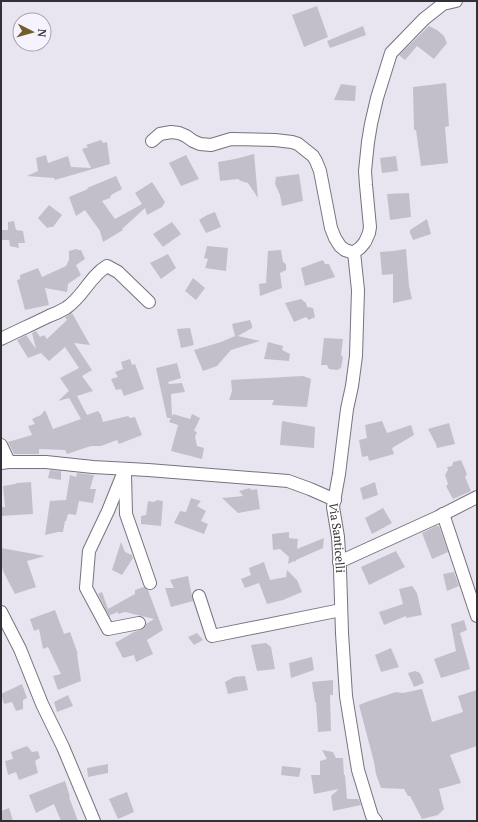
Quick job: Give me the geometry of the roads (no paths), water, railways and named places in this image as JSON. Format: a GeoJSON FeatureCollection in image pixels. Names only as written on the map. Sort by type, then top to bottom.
{"type":"FeatureCollection","features":[{"type":"Feature","properties":{"kind":"street"},"geometry":{"type":"LineString","coordinates":[[152,141],[160,134],[171,132],[179,133],[186,136],[193,142],[200,144],[211,145],[231,139],[275,140],[298,144],[312,156],[320,171],[331,228],[335,238],[340,246],[345,250],[354,252],[365,242],[369,233],[370,227],[365,171],[368,142],[377,98],[391,53],[424,19],[443,4],[456,1]]}},
{"type":"Feature","properties":{"kind":"street","name":"Via Santicelli"},"geometry":{"type":"LineString","coordinates":[[354,252],[358,290],[356,356],[333,507],[340,562],[346,696],[358,770],[372,816],[376,821]]}},
{"type":"Feature","properties":{"kind":"street"},"geometry":{"type":"LineString","coordinates":[[1,338],[66,308],[78,297],[93,278],[107,266],[118,272],[149,302]]}},
{"type":"Feature","properties":{"kind":"street"},"geometry":{"type":"LineString","coordinates":[[1,445],[5,462],[46,462],[93,467],[288,481],[335,500]]}},
{"type":"Feature","properties":{"kind":"street"},"geometry":{"type":"LineString","coordinates":[[125,469],[126,514],[150,583]]}},
{"type":"Feature","properties":{"kind":"street"},"geometry":{"type":"LineString","coordinates":[[125,469],[108,511],[89,551],[86,588],[108,629],[139,623]]}},
{"type":"Feature","properties":{"kind":"street"},"geometry":{"type":"LineString","coordinates":[[340,562],[477,497]]}},
{"type":"Feature","properties":{"kind":"street"},"geometry":{"type":"LineString","coordinates":[[443,514],[477,616]]}},
{"type":"Feature","properties":{"kind":"street"},"geometry":{"type":"LineString","coordinates":[[199,596],[212,636],[341,610]]}},
{"type":"Feature","properties":{"kind":"street"},"geometry":{"type":"LineString","coordinates":[[1,612],[20,649],[42,704],[63,747],[94,821]]}}]}
